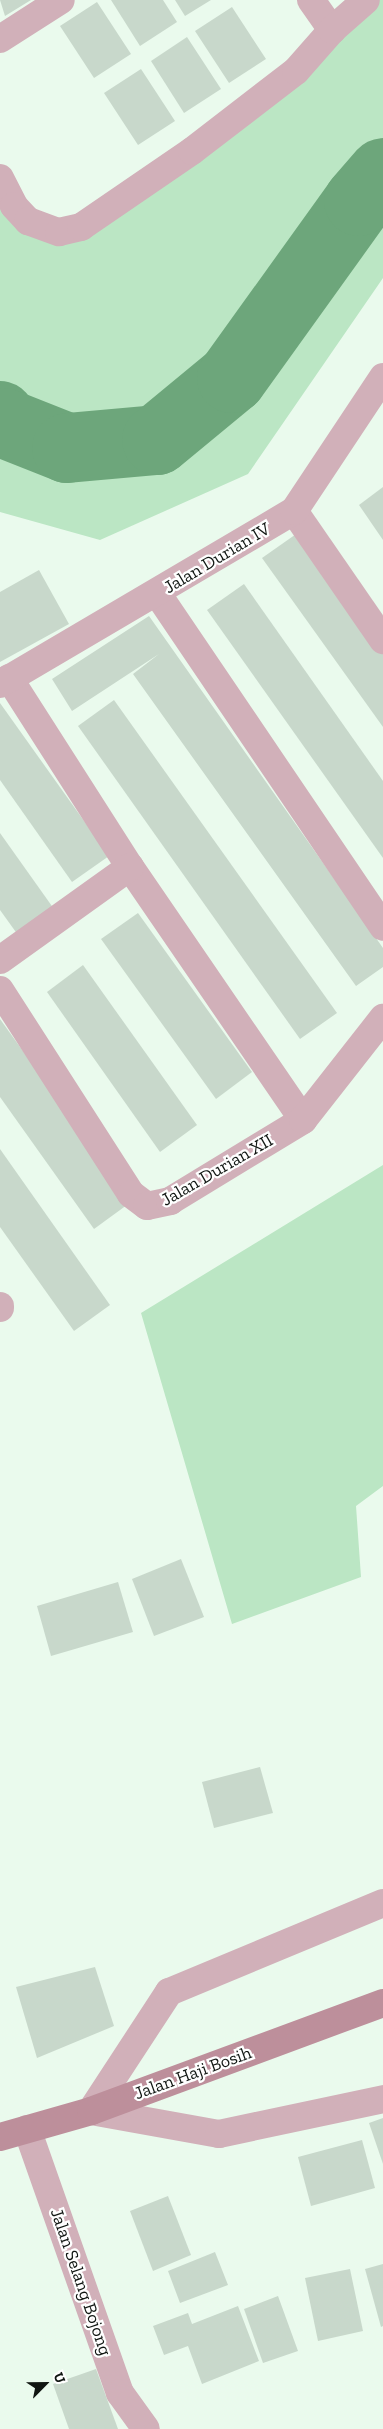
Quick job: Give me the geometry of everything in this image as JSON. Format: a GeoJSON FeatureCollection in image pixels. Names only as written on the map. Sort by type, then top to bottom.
{"type":"FeatureCollection","features":[{"type":"Feature","properties":{"kind":"main road","name":"Jalan Haji Bosih"},"geometry":{"type":"LineString","coordinates":[[0,2137],[91,2111],[383,2003]]}},
{"type":"Feature","properties":{"kind":"street"},"geometry":{"type":"LineString","coordinates":[[0,39],[62,0]]}},
{"type":"Feature","properties":{"kind":"street"},"geometry":{"type":"LineString","coordinates":[[311,0],[332,30]]}},
{"type":"Feature","properties":{"kind":"street"},"geometry":{"type":"LineString","coordinates":[[0,178],[14,206],[28,221],[42,228],[59,232],[81,227],[192,151],[296,71],[332,30],[366,0]]}},
{"type":"Feature","properties":{"kind":"street","name":"Jalan Durian IV"},"geometry":{"type":"LineString","coordinates":[[5,681],[157,593],[294,510],[383,377]]}},
{"type":"Feature","properties":{"kind":"street"},"geometry":{"type":"LineString","coordinates":[[294,510],[383,640]]}},
{"type":"Feature","properties":{"kind":"street"},"geometry":{"type":"LineString","coordinates":[[157,593],[383,927]]}},
{"type":"Feature","properties":{"kind":"street"},"geometry":{"type":"LineString","coordinates":[[5,681],[303,1120],[383,1018]]}},
{"type":"Feature","properties":{"kind":"street"},"geometry":{"type":"LineString","coordinates":[[0,960],[130,867]]}},
{"type":"Feature","properties":{"kind":"street","name":"Jalan Durian XII"},"geometry":{"type":"LineString","coordinates":[[0,990],[131,1194],[147,1206],[170,1201],[303,1120]]}},
{"type":"Feature","properties":{"kind":"street"},"geometry":{"type":"LineString","coordinates":[[383,1903],[169,1992],[91,2111],[219,2134],[383,2099]]}},
{"type":"Feature","properties":{"kind":"street","name":"Jalan Selang Bojong"},"geometry":{"type":"LineString","coordinates":[[27,2129],[120,2393],[146,2429]]}},
{"type":"Feature","properties":{"kind":"green space"},"geometry":{"type":"Polygon","coordinates":[[[367,0],[383,0],[383,278],[248,474],[100,540],[0,512],[0,179],[14,206],[81,227],[367,0]]]}},
{"type":"Feature","properties":{"kind":"green space"},"geometry":{"type":"Polygon","coordinates":[[[383,1165],[383,1486],[356,1506],[361,1577],[232,1624],[141,1313],[383,1165]]]}},
{"type":"Feature","properties":{"kind":"building"},"geometry":{"type":"Polygon","coordinates":[[[0,0],[31,0],[5,16],[0,0]]]}},
{"type":"Feature","properties":{"kind":"building"},"geometry":{"type":"Polygon","coordinates":[[[111,0],[163,0],[177,22],[140,46],[111,0]]]}},
{"type":"Feature","properties":{"kind":"building"},"geometry":{"type":"Polygon","coordinates":[[[175,0],[211,0],[185,16],[175,0]]]}},
{"type":"Feature","properties":{"kind":"building"},"geometry":{"type":"Polygon","coordinates":[[[97,2],[131,54],[94,78],[60,26],[97,2]]]}},
{"type":"Feature","properties":{"kind":"building"},"geometry":{"type":"Polygon","coordinates":[[[232,7],[266,59],[229,83],[195,31],[232,7]]]}},
{"type":"Feature","properties":{"kind":"building"},"geometry":{"type":"Polygon","coordinates":[[[187,37],[221,89],[184,113],[151,61],[187,37]]]}},
{"type":"Feature","properties":{"kind":"building"},"geometry":{"type":"Polygon","coordinates":[[[141,69],[175,121],[138,145],[104,93],[141,69]]]}},
{"type":"Feature","properties":{"kind":"building"},"geometry":{"type":"Polygon","coordinates":[[[383,487],[383,540],[359,505],[383,487]]]}},
{"type":"Feature","properties":{"kind":"building"},"geometry":{"type":"Polygon","coordinates":[[[299,532],[383,650],[383,727],[262,558],[299,532]]]}},
{"type":"Feature","properties":{"kind":"building"},"geometry":{"type":"Polygon","coordinates":[[[39,570],[69,624],[0,662],[0,592],[39,570]]]}},
{"type":"Feature","properties":{"kind":"building"},"geometry":{"type":"Polygon","coordinates":[[[244,584],[383,781],[383,858],[207,610],[244,584]]]}},
{"type":"Feature","properties":{"kind":"building"},"geometry":{"type":"Polygon","coordinates":[[[149,616],[383,948],[383,967],[356,986],[133,674],[159,654],[72,711],[52,679],[149,616]]]}},
{"type":"Feature","properties":{"kind":"building"},"geometry":{"type":"Polygon","coordinates":[[[114,700],[337,1013],[300,1039],[78,726],[114,700]]]}},
{"type":"Feature","properties":{"kind":"building"},"geometry":{"type":"Polygon","coordinates":[[[0,703],[109,856],[72,882],[0,780],[0,703]]]}},
{"type":"Feature","properties":{"kind":"building"},"geometry":{"type":"Polygon","coordinates":[[[0,833],[54,909],[18,935],[0,910],[0,833]]]}},
{"type":"Feature","properties":{"kind":"building"},"geometry":{"type":"Polygon","coordinates":[[[138,913],[252,1072],[216,1099],[101,939],[138,913]]]}},
{"type":"Feature","properties":{"kind":"building"},"geometry":{"type":"Polygon","coordinates":[[[83,965],[197,1125],[160,1152],[47,992],[83,965]]]}},
{"type":"Feature","properties":{"kind":"building"},"geometry":{"type":"Polygon","coordinates":[[[0,1019],[131,1202],[94,1229],[0,1097],[0,1019]]]}},
{"type":"Feature","properties":{"kind":"building"},"geometry":{"type":"Polygon","coordinates":[[[0,1149],[110,1305],[74,1331],[0,1227],[0,1149]]]}},
{"type":"Feature","properties":{"kind":"building"},"geometry":{"type":"Polygon","coordinates":[[[181,1559],[204,1617],[154,1636],[132,1579],[181,1559]]]}},
{"type":"Feature","properties":{"kind":"building"},"geometry":{"type":"Polygon","coordinates":[[[118,1582],[133,1632],[51,1656],[37,1606],[118,1582]]]}},
{"type":"Feature","properties":{"kind":"building"},"geometry":{"type":"Polygon","coordinates":[[[260,1767],[273,1813],[214,1828],[202,1782],[260,1767]]]}},
{"type":"Feature","properties":{"kind":"building"},"geometry":{"type":"Polygon","coordinates":[[[95,1967],[114,2026],[37,2058],[16,1987],[95,1967]]]}},
{"type":"Feature","properties":{"kind":"building"},"geometry":{"type":"Polygon","coordinates":[[[383,2118],[383,2164],[369,2123],[383,2118]]]}},
{"type":"Feature","properties":{"kind":"building"},"geometry":{"type":"Polygon","coordinates":[[[362,2140],[375,2188],[311,2206],[298,2157],[362,2140]]]}},
{"type":"Feature","properties":{"kind":"building"},"geometry":{"type":"Polygon","coordinates":[[[168,2196],[191,2255],[153,2271],[130,2211],[168,2196]]]}},
{"type":"Feature","properties":{"kind":"building"},"geometry":{"type":"Polygon","coordinates":[[[215,2252],[228,2285],[180,2303],[168,2271],[215,2252]]]}},
{"type":"Feature","properties":{"kind":"building"},"geometry":{"type":"Polygon","coordinates":[[[383,2264],[383,2326],[381,2327],[365,2269],[383,2264]]]}},
{"type":"Feature","properties":{"kind":"building"},"geometry":{"type":"Polygon","coordinates":[[[350,2269],[363,2331],[318,2341],[305,2278],[350,2269]]]}},
{"type":"Feature","properties":{"kind":"building"},"geometry":{"type":"Polygon","coordinates":[[[278,2296],[298,2351],[263,2363],[244,2309],[278,2296]]]}},
{"type":"Feature","properties":{"kind":"building"},"geometry":{"type":"Polygon","coordinates":[[[238,2306],[259,2361],[202,2384],[188,2346],[164,2355],[153,2326],[188,2313],[192,2324],[238,2306]]]}},
{"type":"Feature","properties":{"kind":"building"},"geometry":{"type":"Polygon","coordinates":[[[96,2369],[118,2429],[69,2429],[53,2384],[96,2369]]]}},
{"type":"Feature","properties":{"kind":"waterway"},"geometry":{"type":"LineString","coordinates":[[0,416],[4,423],[67,448],[157,440],[232,378],[359,201],[383,173]]}}]}
